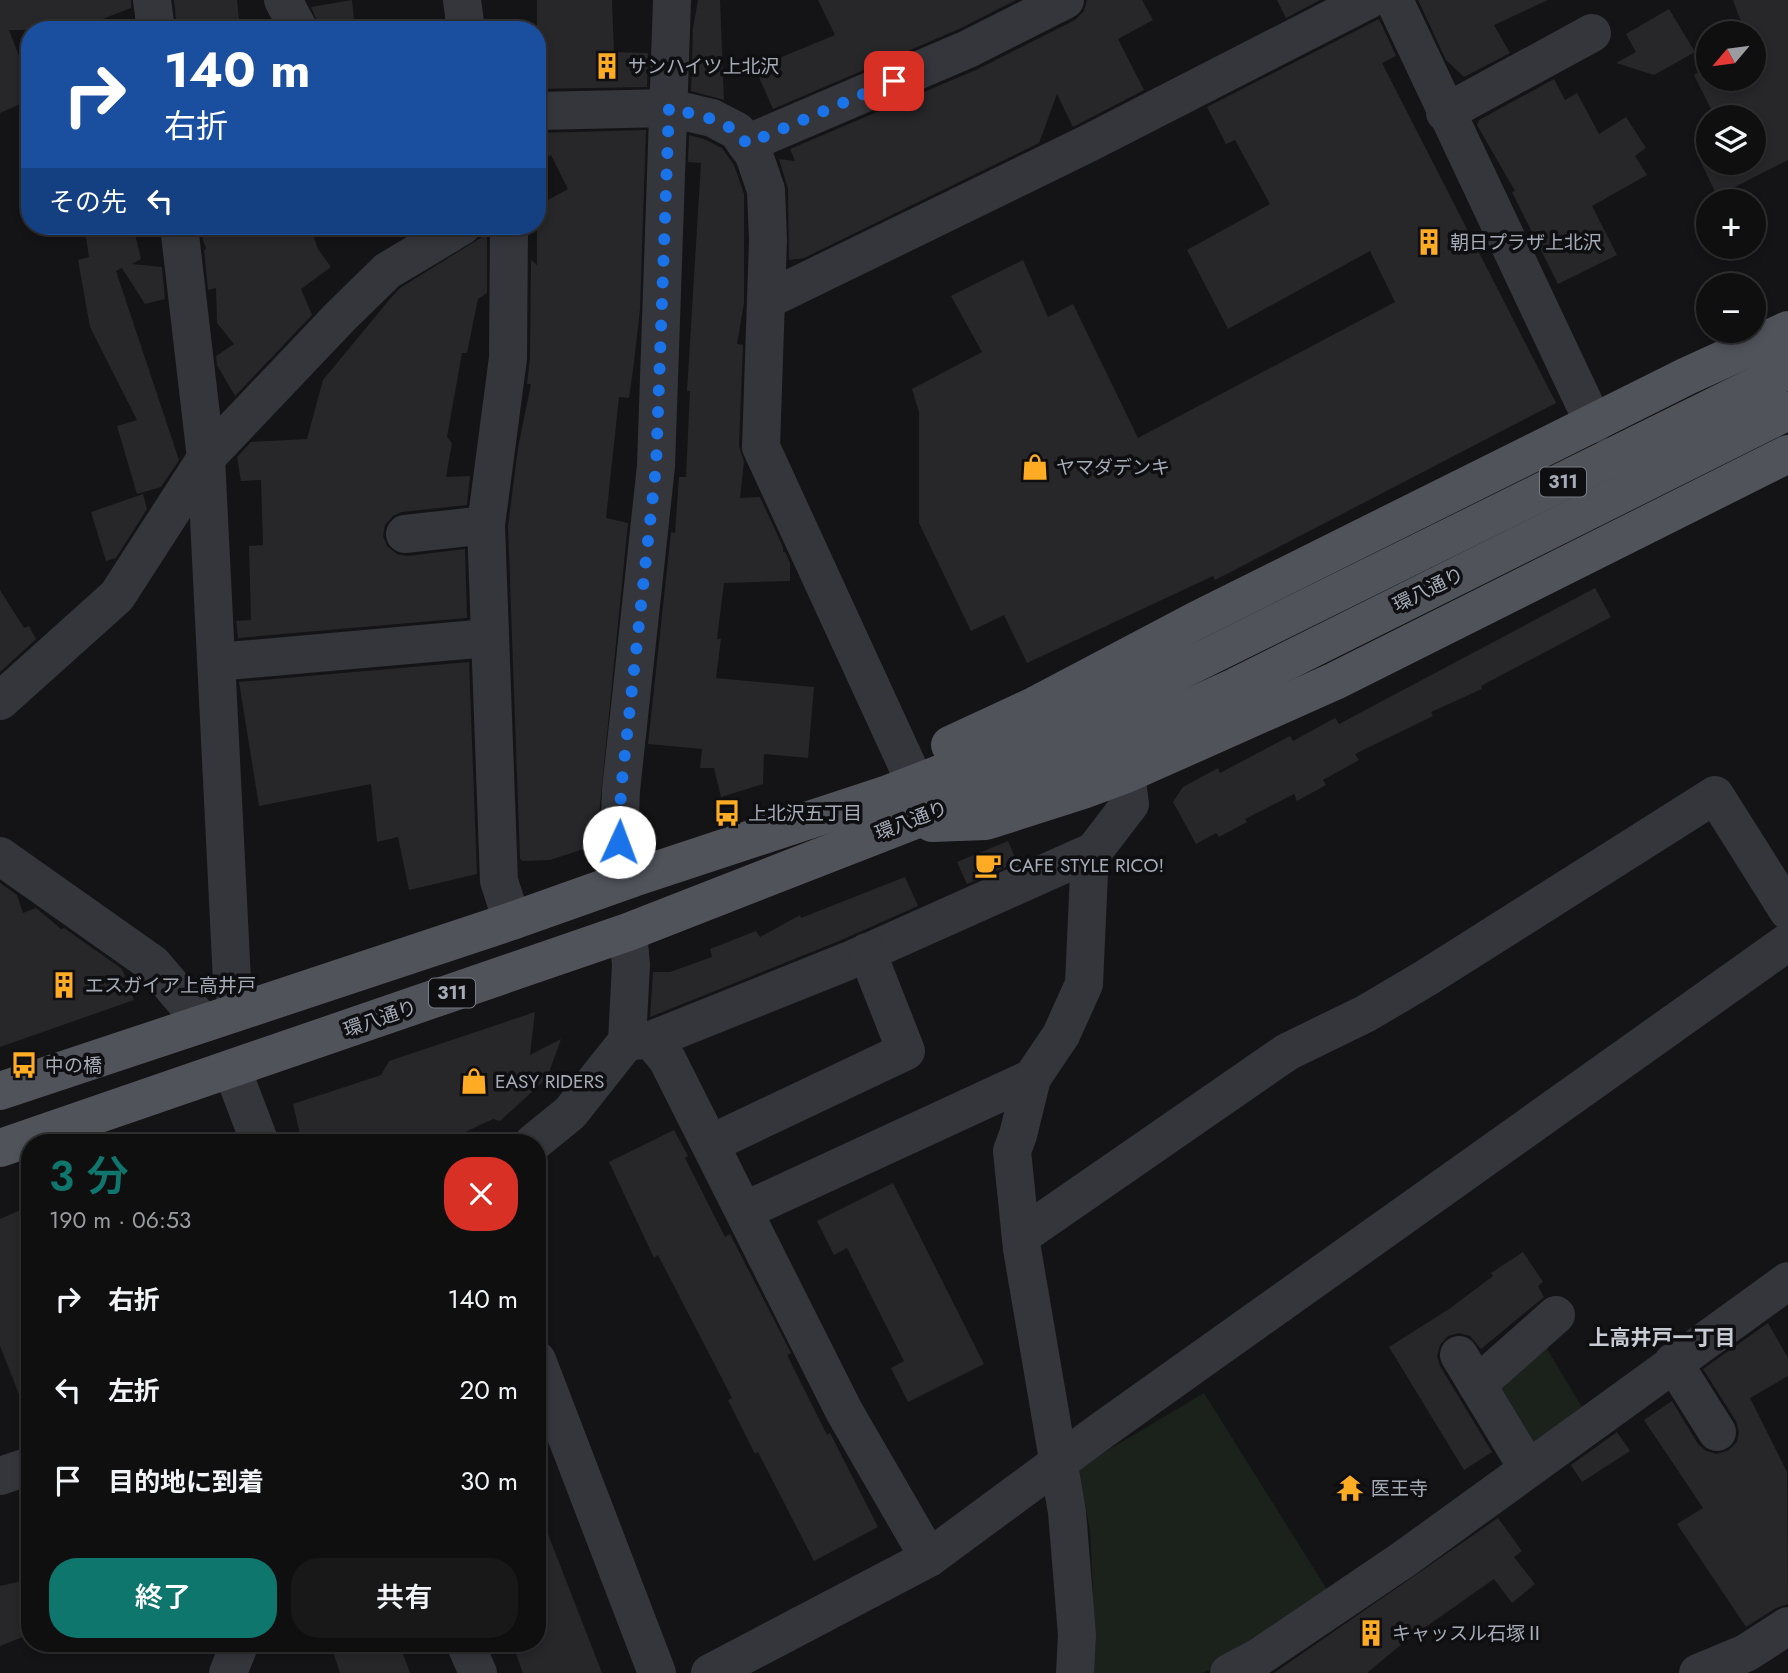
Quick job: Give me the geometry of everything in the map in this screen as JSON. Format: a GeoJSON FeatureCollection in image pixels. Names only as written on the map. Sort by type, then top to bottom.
{"type":"FeatureCollection","features":[{"type":"Feature","properties":{"kind":"main road"},"geometry":{"type":"LineString","coordinates":[[898,795],[1032,707],[1209,615],[1687,376],[1788,330]]}},
{"type":"Feature","properties":{"kind":"main road","name":"環八通り"},"geometry":{"type":"LineString","coordinates":[[1346,610],[1788,370]]}},
{"type":"Feature","properties":{"kind":"main road","name":"環八通り"},"geometry":{"type":"LineString","coordinates":[[41,1134],[628,932],[898,795],[1346,610],[1788,411]]}},
{"type":"Feature","properties":{"kind":"main road"},"geometry":{"type":"LineString","coordinates":[[898,795],[986,821],[1126,774],[1335,681],[1788,454]]}},
{"type":"Feature","properties":{"kind":"main road","name":"環八通り"},"geometry":{"type":"LineString","coordinates":[[0,1091],[512,921],[633,878],[898,795]]}},
{"type":"Feature","properties":{"kind":"main road","name":"環八通り"},"geometry":{"type":"LineString","coordinates":[[0,1148],[21,1141]]}},
{"type":"Feature","properties":{"kind":"street"},"geometry":{"type":"LineString","coordinates":[[152,0],[155,21]]}},
{"type":"Feature","properties":{"kind":"street"},"geometry":{"type":"LineString","coordinates":[[284,0],[294,21]]}},
{"type":"Feature","properties":{"kind":"street"},"geometry":{"type":"LineString","coordinates":[[463,0],[465,21]]}},
{"type":"Feature","properties":{"kind":"street"},"geometry":{"type":"LineString","coordinates":[[633,878],[619,842],[621,790],[656,467],[672,0]]}},
{"type":"Feature","properties":{"kind":"street"},"geometry":{"type":"LineString","coordinates":[[747,144],[968,49],[1065,0]]}},
{"type":"Feature","properties":{"kind":"street"},"geometry":{"type":"LineString","coordinates":[[767,300],[1126,125],[1368,0]]}},
{"type":"Feature","properties":{"kind":"street"},"geometry":{"type":"LineString","coordinates":[[1394,0],[1594,424]]}},
{"type":"Feature","properties":{"kind":"street"},"geometry":{"type":"LineString","coordinates":[[1445,113],[1592,33]]}},
{"type":"Feature","properties":{"kind":"street"},"geometry":{"type":"LineString","coordinates":[[546,111],[669,108],[712,118],[737,131],[754,155],[766,190],[767,300],[761,447],[898,795]]}},
{"type":"Feature","properties":{"kind":"street"},"geometry":{"type":"LineString","coordinates":[[180,235],[206,458],[232,981],[239,1011]]}},
{"type":"Feature","properties":{"kind":"street"},"geometry":{"type":"LineString","coordinates":[[0,701],[117,596],[206,458],[387,271],[447,235]]}},
{"type":"Feature","properties":{"kind":"street"},"geometry":{"type":"LineString","coordinates":[[509,235],[508,358],[486,525],[488,638],[499,881],[512,921]]}},
{"type":"Feature","properties":{"kind":"street"},"geometry":{"type":"LineString","coordinates":[[405,534],[486,525]]}},
{"type":"Feature","properties":{"kind":"street"},"geometry":{"type":"LineString","coordinates":[[217,662],[488,638]]}},
{"type":"Feature","properties":{"kind":"street"},"geometry":{"type":"LineString","coordinates":[[1075,1673],[1073,1574],[1067,1512],[1021,1236],[1012,1151],[1032,1078],[1061,1035],[1084,985],[1090,873],[1094,851],[1130,804],[1126,774]]}},
{"type":"Feature","properties":{"kind":"street"},"geometry":{"type":"LineString","coordinates":[[1021,1236],[1287,1052],[1365,1014],[1395,996],[1715,795],[1788,911]]}},
{"type":"Feature","properties":{"kind":"street"},"geometry":{"type":"LineString","coordinates":[[544,1134],[570,1113],[639,1040],[867,953],[1094,851]]}},
{"type":"Feature","properties":{"kind":"street"},"geometry":{"type":"LineString","coordinates":[[0,856],[153,964],[203,1023]]}},
{"type":"Feature","properties":{"kind":"street"},"geometry":{"type":"LineString","coordinates":[[628,932],[639,1040],[667,1059],[844,1411],[929,1558]]}},
{"type":"Feature","properties":{"kind":"street"},"geometry":{"type":"LineString","coordinates":[[710,1673],[929,1558],[1788,942]]}},
{"type":"Feature","properties":{"kind":"street"},"geometry":{"type":"LineString","coordinates":[[710,1144],[906,1051],[867,953]]}},
{"type":"Feature","properties":{"kind":"street"},"geometry":{"type":"LineString","coordinates":[[232,1069],[257,1134]]}},
{"type":"Feature","properties":{"kind":"street"},"geometry":{"type":"LineString","coordinates":[[744,1211],[1032,1078]]}},
{"type":"Feature","properties":{"kind":"street"},"geometry":{"type":"LineString","coordinates":[[1229,1673],[1259,1657],[1404,1559],[1788,1281]]}},
{"type":"Feature","properties":{"kind":"street"},"geometry":{"type":"LineString","coordinates":[[1528,1469],[1468,1370],[1556,1315]]}},
{"type":"Feature","properties":{"kind":"street"},"geometry":{"type":"LineString","coordinates":[[1673,1363],[1717,1432]]}},
{"type":"Feature","properties":{"kind":"street"},"geometry":{"type":"LineString","coordinates":[[546,1383],[657,1673]]}},
{"type":"Feature","properties":{"kind":"street"},"geometry":{"type":"LineString","coordinates":[[0,1476],[21,1469]]}},
{"type":"Feature","properties":{"kind":"street"},"geometry":{"type":"LineString","coordinates":[[1698,1673],[1746,1653],[1788,1626]]}},
{"type":"Feature","properties":{"kind":"street"},"geometry":{"type":"LineString","coordinates":[[228,1673],[236,1652]]}},
{"type":"Feature","properties":{"kind":"street"},"geometry":{"type":"LineString","coordinates":[[469,1652],[478,1673]]}},
{"type":"Feature","properties":{"kind":"shaded area"},"geometry":{"type":"Polygon","coordinates":[[[1543,1342],[1583,1409],[1528,1446],[1495,1383],[1543,1342]]]}},
{"type":"Feature","properties":{"kind":"shaded area"},"geometry":{"type":"Polygon","coordinates":[[[1204,1393],[1331,1596],[1225,1663],[1202,1673],[1087,1673],[1093,1590],[1090,1530],[1078,1468],[1204,1393]]]}},
{"type":"Feature","properties":{"kind":"building"},"geometry":{"type":"Polygon","coordinates":[[[0,0],[131,0],[131,8],[97,21],[21,21],[21,30],[9,30],[21,61],[21,104],[0,113],[0,0]]]}},
{"type":"Feature","properties":{"kind":"building"},"geometry":{"type":"Polygon","coordinates":[[[174,0],[237,0],[239,21],[176,21],[174,0]]]}},
{"type":"Feature","properties":{"kind":"building"},"geometry":{"type":"Polygon","coordinates":[[[352,0],[354,21],[317,21],[311,7],[352,0]]]}},
{"type":"Feature","properties":{"kind":"building"},"geometry":{"type":"Polygon","coordinates":[[[537,0],[612,0],[614,52],[648,53],[647,87],[546,89],[546,21],[537,21],[537,0]]]}},
{"type":"Feature","properties":{"kind":"building"},"geometry":{"type":"Polygon","coordinates":[[[698,0],[720,0],[724,100],[691,91],[693,28],[698,0]]]}},
{"type":"Feature","properties":{"kind":"building"},"geometry":{"type":"Polygon","coordinates":[[[818,0],[1016,0],[959,29],[773,109],[755,68],[835,35],[818,0]]]}},
{"type":"Feature","properties":{"kind":"building"},"geometry":{"type":"Polygon","coordinates":[[[1087,0],[1142,0],[1153,20],[1118,39],[1144,90],[1073,127],[1057,94],[1039,143],[804,258],[789,260],[788,189],[779,159],[795,161],[790,149],[978,69],[1075,20],[1084,11],[1087,0]]]}},
{"type":"Feature","properties":{"kind":"building"},"geometry":{"type":"Polygon","coordinates":[[[1277,0],[1320,0],[1286,18],[1277,0]]]}},
{"type":"Feature","properties":{"kind":"building"},"geometry":{"type":"Polygon","coordinates":[[[1418,0],[1548,0],[1494,25],[1510,53],[1464,77],[1446,60],[1418,0]]]}},
{"type":"Feature","properties":{"kind":"building"},"geometry":{"type":"Polygon","coordinates":[[[1733,0],[1788,0],[1788,160],[1766,171],[1766,105],[1709,105],[1702,91],[1766,91],[1766,21],[1741,21],[1733,0]]]}},
{"type":"Feature","properties":{"kind":"building"},"geometry":{"type":"Polygon","coordinates":[[[1669,9],[1695,52],[1654,75],[1616,63],[1636,52],[1626,34],[1669,9]]]}},
{"type":"Feature","properties":{"kind":"building"},"geometry":{"type":"Polygon","coordinates":[[[1379,19],[1396,56],[1382,63],[1556,403],[1215,580],[1213,576],[1027,663],[1004,615],[971,631],[919,523],[919,412],[912,389],[982,352],[951,296],[1023,260],[1048,317],[1073,304],[1138,438],[1395,302],[1370,251],[1228,329],[1187,250],[1270,204],[1235,140],[1226,144],[1207,107],[1379,19]]]}},
{"type":"Feature","properties":{"kind":"building"},"geometry":{"type":"Polygon","coordinates":[[[1554,79],[1565,100],[1577,93],[1599,134],[1626,117],[1646,148],[1635,156],[1647,175],[1592,206],[1617,255],[1558,284],[1512,192],[1515,191],[1477,125],[1479,120],[1554,79]]]}},
{"type":"Feature","properties":{"kind":"building"},"geometry":{"type":"Polygon","coordinates":[[[646,130],[640,309],[629,398],[619,397],[606,518],[628,523],[596,845],[550,860],[523,861],[520,859],[508,526],[518,448],[531,384],[527,384],[530,358],[531,260],[537,265],[537,235],[546,235],[546,201],[568,189],[551,155],[546,158],[546,133],[646,130]]]}},
{"type":"Feature","properties":{"kind":"building"},"geometry":{"type":"Polygon","coordinates":[[[689,135],[722,148],[734,165],[744,194],[744,303],[737,344],[743,345],[739,446],[744,462],[740,498],[760,497],[790,563],[790,581],[724,583],[717,639],[721,639],[716,678],[814,687],[808,758],[764,754],[763,784],[721,797],[714,768],[700,768],[702,749],[648,744],[671,532],[675,533],[679,477],[686,477],[690,391],[687,391],[701,163],[688,162],[689,135]]]}},
{"type":"Feature","properties":{"kind":"building"},"geometry":{"type":"Polygon","coordinates":[[[1707,175],[1758,175],[1731,189],[1714,189],[1707,175]]]}},
{"type":"Feature","properties":{"kind":"building"},"geometry":{"type":"Polygon","coordinates":[[[86,235],[135,235],[141,259],[132,264],[162,267],[165,299],[145,304],[122,268],[116,271],[179,460],[161,487],[137,494],[117,426],[137,420],[90,327],[78,260],[89,257],[86,235]]]}},
{"type":"Feature","properties":{"kind":"building"},"geometry":{"type":"Polygon","coordinates":[[[313,235],[318,249],[331,267],[301,289],[312,315],[235,396],[217,365],[216,356],[234,344],[217,323],[216,288],[208,290],[206,249],[202,237],[313,235]]]}},
{"type":"Feature","properties":{"kind":"building"},"geometry":{"type":"Polygon","coordinates":[[[487,235],[487,293],[478,299],[467,353],[462,353],[447,437],[452,443],[446,477],[470,476],[467,505],[402,512],[393,516],[385,525],[383,536],[387,546],[397,554],[407,556],[465,549],[467,618],[238,638],[236,621],[251,620],[249,546],[263,545],[261,480],[241,481],[237,457],[251,442],[307,439],[323,380],[400,288],[487,235]]]}},
{"type":"Feature","properties":{"kind":"building"},"geometry":{"type":"Polygon","coordinates":[[[143,494],[147,509],[116,558],[106,561],[91,512],[143,494]]]}},
{"type":"Feature","properties":{"kind":"building"},"geometry":{"type":"Polygon","coordinates":[[[1595,588],[1611,617],[1481,686],[1482,689],[1431,712],[1433,716],[1355,754],[1359,760],[1323,780],[1326,785],[1297,801],[1294,794],[1245,819],[1247,822],[1219,837],[1216,833],[1196,844],[1173,802],[1183,787],[1218,768],[1220,773],[1290,736],[1293,741],[1335,718],[1339,724],[1595,588]]]}},
{"type":"Feature","properties":{"kind":"building"},"geometry":{"type":"Polygon","coordinates":[[[0,590],[24,628],[29,626],[36,639],[0,672],[0,590]]]}},
{"type":"Feature","properties":{"kind":"building"},"geometry":{"type":"Polygon","coordinates":[[[469,662],[477,874],[409,890],[398,837],[377,842],[371,784],[259,806],[239,682],[469,662]]]}},
{"type":"Feature","properties":{"kind":"building"},"geometry":{"type":"Polygon","coordinates":[[[1008,841],[1017,862],[967,884],[957,862],[1008,841]]]}},
{"type":"Feature","properties":{"kind":"building"},"geometry":{"type":"Polygon","coordinates":[[[905,877],[918,906],[839,941],[650,1017],[653,972],[670,972],[712,957],[710,949],[756,931],[760,937],[800,915],[801,918],[905,877]]]}},
{"type":"Feature","properties":{"kind":"building","name":"エスガイア上高井戸"},"geometry":{"type":"Polygon","coordinates":[[[0,883],[17,895],[23,913],[36,908],[61,929],[64,928],[122,969],[134,1000],[0,1047],[0,883]]]}},
{"type":"Feature","properties":{"kind":"building"},"geometry":{"type":"Polygon","coordinates":[[[535,1012],[530,1055],[561,1039],[547,1078],[500,1121],[493,1119],[461,1134],[300,1134],[293,1104],[381,1075],[389,1061],[535,1012]]]}},
{"type":"Feature","properties":{"kind":"building"},"geometry":{"type":"Polygon","coordinates":[[[674,1130],[688,1156],[685,1158],[725,1237],[730,1234],[791,1353],[787,1355],[827,1435],[830,1433],[878,1527],[814,1561],[758,1452],[755,1454],[728,1400],[732,1398],[658,1255],[654,1258],[609,1162],[674,1130]]]}},
{"type":"Feature","properties":{"kind":"building"},"geometry":{"type":"Polygon","coordinates":[[[893,1183],[984,1364],[908,1402],[891,1368],[904,1361],[847,1248],[834,1255],[817,1221],[893,1183]]]}},
{"type":"Feature","properties":{"kind":"building"},"geometry":{"type":"Polygon","coordinates":[[[21,1210],[21,1399],[0,1346],[0,1219],[21,1210]]]}},
{"type":"Feature","properties":{"kind":"building"},"geometry":{"type":"Polygon","coordinates":[[[1523,1252],[1543,1282],[1538,1286],[1544,1297],[1481,1349],[1470,1336],[1459,1333],[1448,1336],[1440,1345],[1437,1356],[1440,1366],[1492,1452],[1464,1470],[1389,1347],[1449,1309],[1493,1276],[1491,1273],[1523,1252]]]}},
{"type":"Feature","properties":{"kind":"building"},"geometry":{"type":"Polygon","coordinates":[[[1768,1323],[1788,1358],[1788,1376],[1750,1398],[1787,1472],[1788,1604],[1776,1608],[1746,1627],[1677,1524],[1703,1508],[1644,1420],[1672,1401],[1698,1444],[1706,1451],[1717,1454],[1729,1450],[1737,1442],[1739,1432],[1736,1421],[1703,1369],[1768,1323]]]}},
{"type":"Feature","properties":{"kind":"building"},"geometry":{"type":"Polygon","coordinates":[[[1617,1432],[1630,1451],[1582,1482],[1571,1465],[1617,1432]]]}},
{"type":"Feature","properties":{"kind":"building"},"geometry":{"type":"Polygon","coordinates":[[[1498,1518],[1522,1551],[1514,1557],[1535,1584],[1512,1603],[1494,1579],[1403,1643],[1367,1673],[1274,1673],[1498,1518]]]}},
{"type":"Feature","properties":{"kind":"building"},"geometry":{"type":"Polygon","coordinates":[[[546,1529],[602,1673],[523,1673],[515,1652],[546,1652],[546,1529]]]}},
{"type":"Feature","properties":{"kind":"building"},"geometry":{"type":"Polygon","coordinates":[[[21,1581],[21,1638],[0,1646],[0,1586],[21,1581]]]}},
{"type":"Feature","properties":{"kind":"building"},"geometry":{"type":"Polygon","coordinates":[[[333,1652],[402,1652],[410,1673],[340,1673],[333,1652]]]}},
{"type":"Feature","properties":{"kind":"place","name":"サンハイツ上北沢"},"geometry":{"type":"Point","coordinates":[607,66]}},
{"type":"Feature","properties":{"kind":"place","name":"朝日プラザ上北沢"},"geometry":{"type":"Point","coordinates":[1429,242]}},
{"type":"Feature","properties":{"kind":"place","name":"ヤマダデンキ"},"geometry":{"type":"Point","coordinates":[1035,467]}},
{"type":"Feature","properties":{"kind":"place","name":"上北沢五丁目"},"geometry":{"type":"Point","coordinates":[727,813]}},
{"type":"Feature","properties":{"kind":"place","name":"CAFE STYLE RICO!"},"geometry":{"type":"Point","coordinates":[988,865]}},
{"type":"Feature","properties":{"kind":"place","name":"エスガイア上高井戸"},"geometry":{"type":"Point","coordinates":[64,985]}},
{"type":"Feature","properties":{"kind":"place","name":"中の橋"},"geometry":{"type":"Point","coordinates":[24,1065]}},
{"type":"Feature","properties":{"kind":"place","name":"EASY RIDERS"},"geometry":{"type":"Point","coordinates":[474,1081]}},
{"type":"Feature","properties":{"kind":"place","name":"医王寺"},"geometry":{"type":"Point","coordinates":[1350,1488]}},
{"type":"Feature","properties":{"kind":"place","name":"キャッスル石塚Ⅱ"},"geometry":{"type":"Point","coordinates":[1371,1633]}},
{"type":"Feature","properties":{"kind":"district","name":"上高井戸一丁目"},"geometry":{"type":"Point","coordinates":[1662,1338]}},
{"type":"Feature","properties":{"kind":"route"},"geometry":{"type":"LineString","coordinates":[[619,842],[621,790],[656,467],[669,108],[712,118],[737,131],[747,144],[894,81]]}}]}
